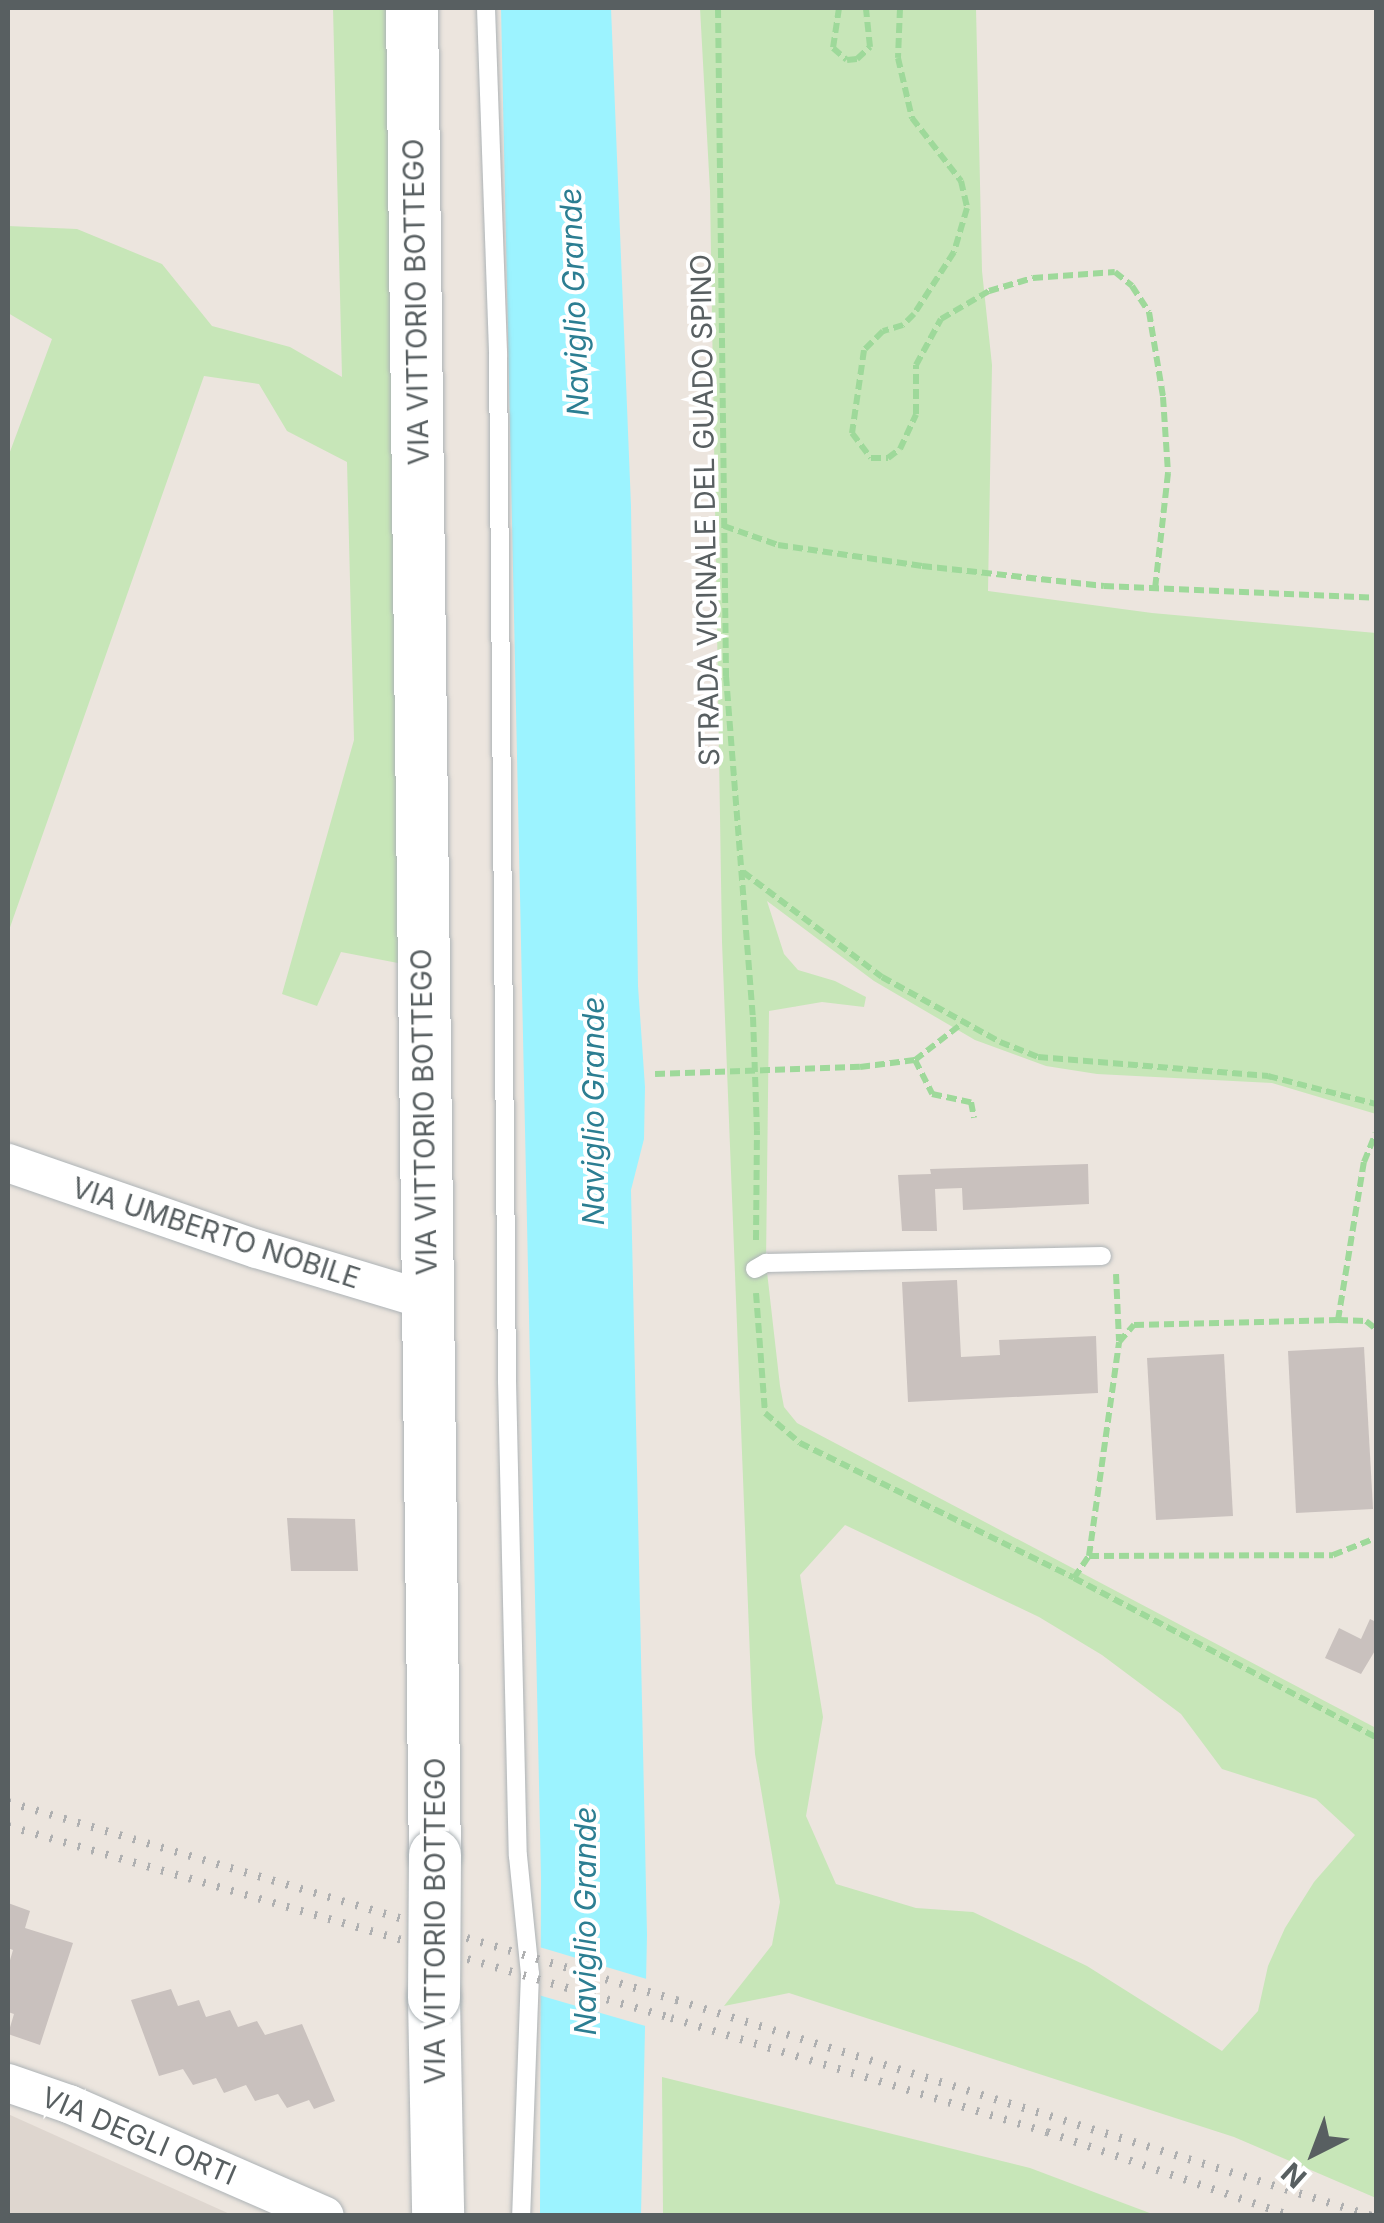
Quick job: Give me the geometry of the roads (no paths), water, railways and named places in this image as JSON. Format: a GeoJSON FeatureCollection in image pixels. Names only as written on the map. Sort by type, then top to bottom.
{"type":"FeatureCollection","features":[{"type":"Feature","properties":{"kind":"street","name":"VIA VITTORIO BOTTEGO"},"geometry":{"type":"LineString","coordinates":[[412,8],[438,2216]]}},
{"type":"Feature","properties":{"kind":"street","name":"VIA UMBERTO NOBILE"},"geometry":{"type":"LineString","coordinates":[[8,1163],[257,1249],[426,1300]]}},
{"type":"Feature","properties":{"kind":"street","name":"VIA DEGLI ORTI"},"geometry":{"type":"LineString","coordinates":[[8,2083],[69,2104],[325,2216]]}},
{"type":"Feature","properties":{"kind":"lane"},"geometry":{"type":"LineString","coordinates":[[486,8],[498,354],[515,1740],[518,1856],[530,1974],[521,2216]]}},
{"type":"Feature","properties":{"kind":"lane"},"geometry":{"type":"LineString","coordinates":[[755,1269],[766,1263],[1102,1256]]}},
{"type":"Feature","properties":{"kind":"water","name":"Naviglio Grande"},"geometry":{"type":"Polygon","coordinates":[[[501,8],[611,8],[631,506],[638,986],[645,1087],[644,1139],[631,1190],[647,1935],[641,2215],[540,2215],[541,1877],[501,8]]]}},
{"type":"Feature","properties":{"kind":"railway"},"geometry":{"type":"LineString","coordinates":[[8,1802],[676,2000],[1372,2216]]}},
{"type":"Feature","properties":{"kind":"railway"},"geometry":{"type":"LineString","coordinates":[[8,1826],[671,2018],[1047,2132],[1291,2216]]}}]}
